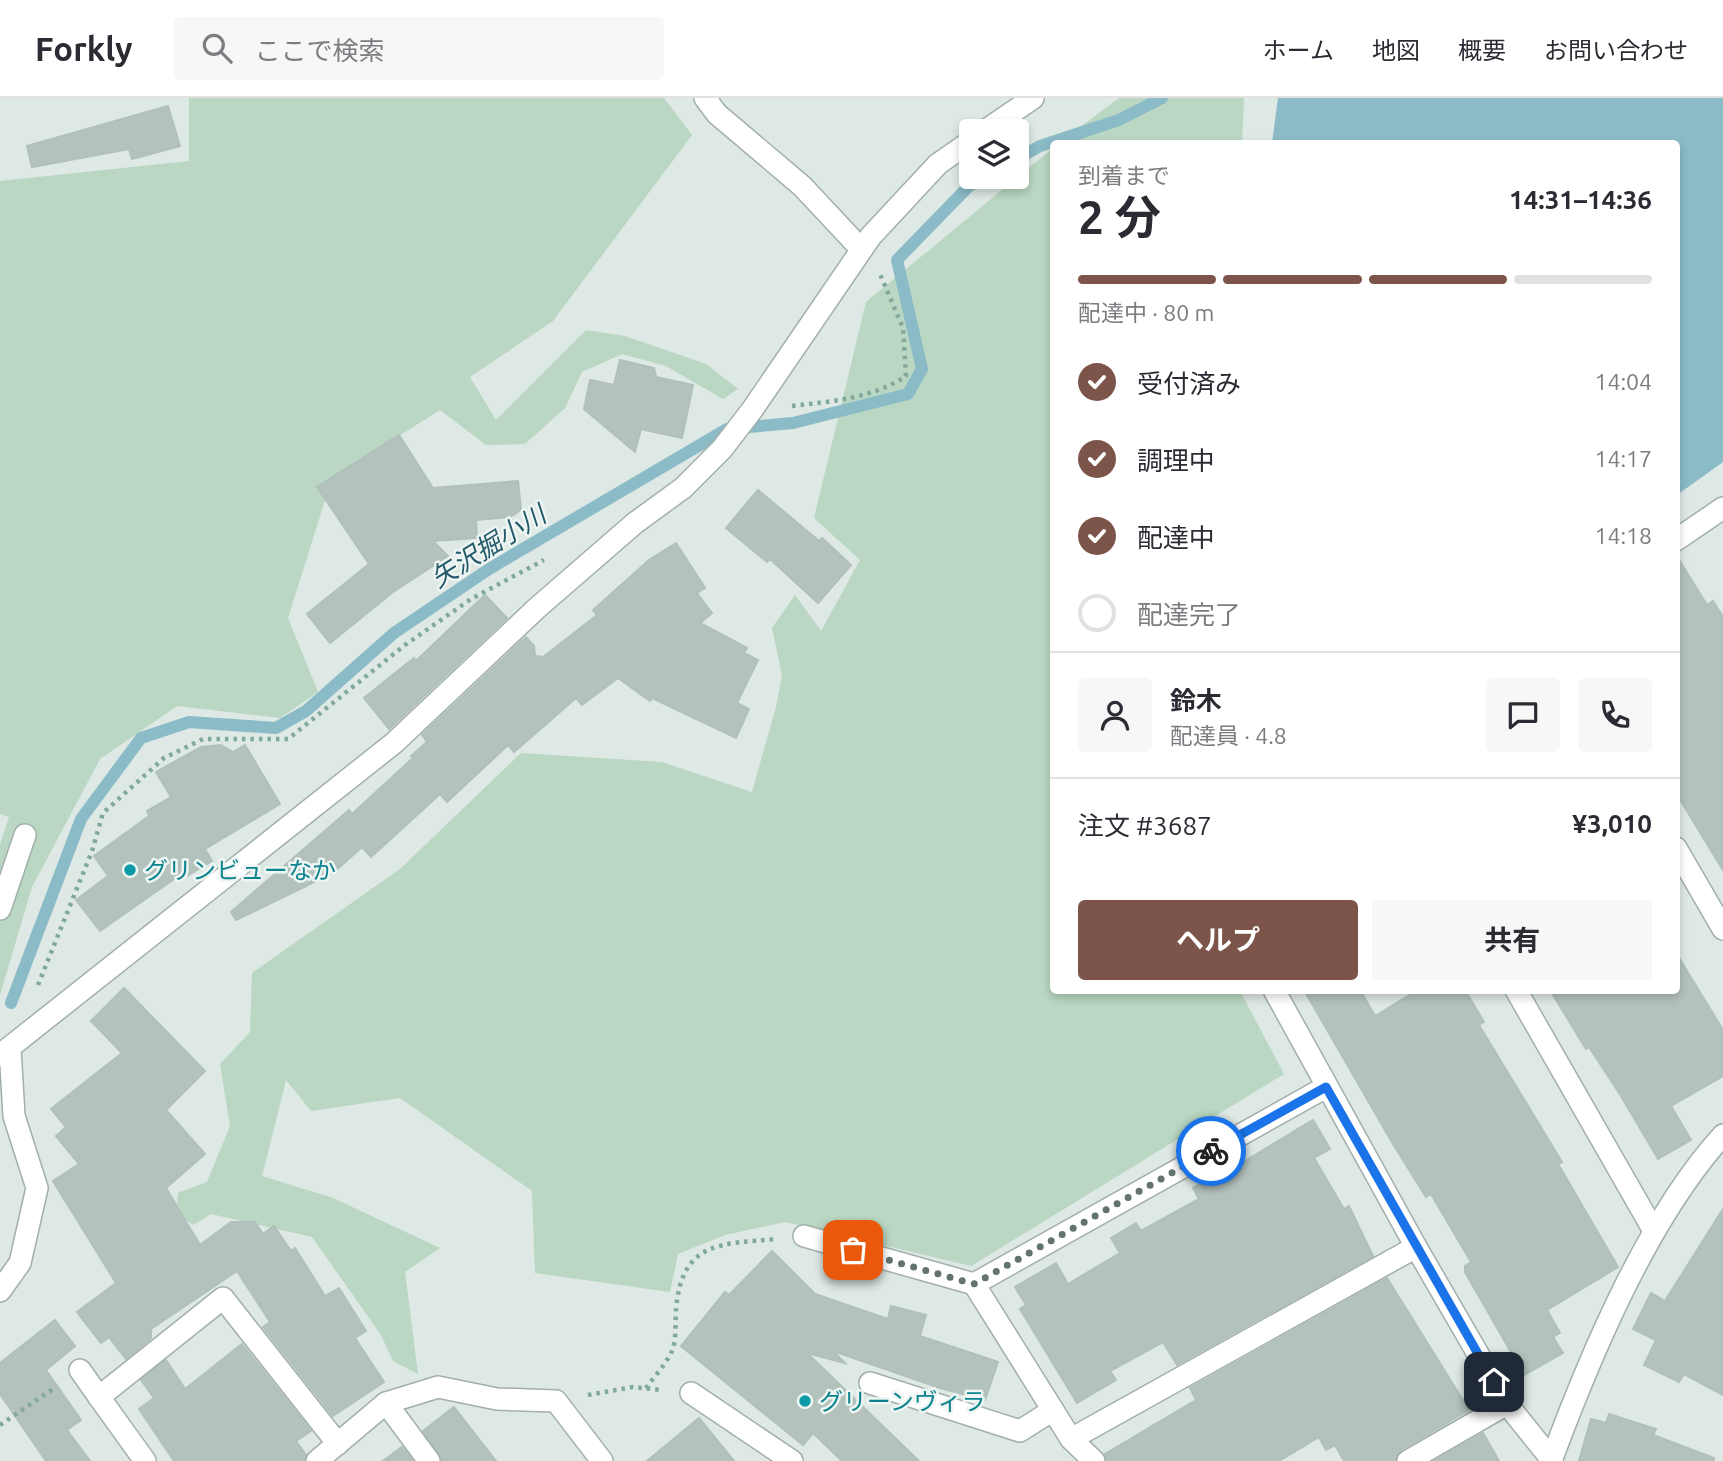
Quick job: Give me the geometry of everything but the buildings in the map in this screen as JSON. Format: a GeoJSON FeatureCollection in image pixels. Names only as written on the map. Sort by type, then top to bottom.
{"type":"FeatureCollection","features":[{"type":"Feature","properties":{"kind":"street"},"geometry":{"type":"LineString","coordinates":[[705,98],[717,114],[802,186],[861,250]]}},
{"type":"Feature","properties":{"kind":"street"},"geometry":{"type":"LineString","coordinates":[[1002,119],[1033,98]]}},
{"type":"Feature","properties":{"kind":"street"},"geometry":{"type":"LineString","coordinates":[[0,1291],[20,1263],[37,1188],[14,1116],[5,1051],[394,743],[537,608],[635,523],[684,488],[722,449],[748,416],[861,250],[938,164],[959,149]]}},
{"type":"Feature","properties":{"kind":"street"},"geometry":{"type":"LineString","coordinates":[[1680,538],[1721,514]]}},
{"type":"Feature","properties":{"kind":"street"},"geometry":{"type":"LineString","coordinates":[[0,909],[25,835]]}},
{"type":"Feature","properties":{"kind":"street"},"geometry":{"type":"LineString","coordinates":[[1680,855],[1723,929]]}},
{"type":"Feature","properties":{"kind":"street"},"geometry":{"type":"LineString","coordinates":[[1276,994],[1416,1247],[1507,1404],[1552,1460]]}},
{"type":"Feature","properties":{"kind":"street"},"geometry":{"type":"LineString","coordinates":[[1518,994],[1654,1231]]}},
{"type":"Feature","properties":{"kind":"street"},"geometry":{"type":"LineString","coordinates":[[974,1284],[1326,1087]]}},
{"type":"Feature","properties":{"kind":"street"},"geometry":{"type":"LineString","coordinates":[[1552,1460],[1572,1407],[1654,1231],[1723,1135]]}},
{"type":"Feature","properties":{"kind":"street"},"geometry":{"type":"LineString","coordinates":[[804,1236],[974,1284],[1071,1438],[1094,1461]]}},
{"type":"Feature","properties":{"kind":"street"},"geometry":{"type":"LineString","coordinates":[[1071,1438],[1416,1247]]}},
{"type":"Feature","properties":{"kind":"street"},"geometry":{"type":"LineString","coordinates":[[99,1397],[223,1298],[338,1444]]}},
{"type":"Feature","properties":{"kind":"street"},"geometry":{"type":"LineString","coordinates":[[80,1370],[145,1461]]}},
{"type":"Feature","properties":{"kind":"street"},"geometry":{"type":"LineString","coordinates":[[870,1383],[1020,1432],[1054,1410]]}},
{"type":"Feature","properties":{"kind":"street"},"geometry":{"type":"LineString","coordinates":[[317,1461],[386,1403],[438,1387],[497,1399],[556,1401],[602,1461]]}},
{"type":"Feature","properties":{"kind":"street"},"geometry":{"type":"LineString","coordinates":[[691,1393],[792,1461]]}},
{"type":"Feature","properties":{"kind":"street"},"geometry":{"type":"LineString","coordinates":[[386,1403],[429,1461]]}},
{"type":"Feature","properties":{"kind":"street"},"geometry":{"type":"LineString","coordinates":[[1408,1461],[1507,1404]]}},
{"type":"Feature","properties":{"kind":"path"},"geometry":{"type":"LineString","coordinates":[[748,416],[853,398],[887,388],[906,376],[903,328],[877,268]]}},
{"type":"Feature","properties":{"kind":"path"},"geometry":{"type":"LineString","coordinates":[[35,993],[92,851],[103,813],[164,758],[203,739],[288,739],[405,645],[471,599],[556,554]]}},
{"type":"Feature","properties":{"kind":"path"},"geometry":{"type":"LineString","coordinates":[[646,1388],[673,1351],[678,1291],[685,1269],[696,1255],[733,1243],[804,1236]]}},
{"type":"Feature","properties":{"kind":"path"},"geometry":{"type":"LineString","coordinates":[[0,1425],[80,1370]]}},
{"type":"Feature","properties":{"kind":"path"},"geometry":{"type":"LineString","coordinates":[[556,1401],[634,1387],[691,1393]]}},
{"type":"Feature","properties":{"kind":"green space"},"geometry":{"type":"Polygon","coordinates":[[[189,98],[664,98],[692,135],[553,321],[470,377],[496,420],[586,330],[625,336],[706,364],[738,389],[723,399],[666,366],[622,354],[582,372],[565,408],[525,444],[486,445],[440,410],[332,478],[288,618],[318,692],[280,718],[177,706],[100,759],[32,887],[0,995],[0,845],[9,817],[0,814],[0,181],[189,161],[189,98]]]}},
{"type":"Feature","properties":{"kind":"green space"},"geometry":{"type":"Polygon","coordinates":[[[1119,98],[1244,98],[1242,140],[1063,140],[1119,98]]]}},
{"type":"Feature","properties":{"kind":"green space"},"geometry":{"type":"Polygon","coordinates":[[[1050,150],[1050,994],[1242,994],[1284,1074],[971,1266],[785,1222],[725,1235],[678,1254],[670,1292],[535,1273],[532,1191],[400,1098],[311,1111],[286,1080],[262,1176],[333,1198],[440,1248],[405,1272],[418,1374],[393,1361],[381,1335],[312,1237],[211,1214],[193,1225],[176,1213],[178,1193],[207,1182],[230,1126],[220,1064],[250,1032],[252,973],[400,869],[521,753],[662,762],[752,792],[776,707],[782,675],[772,628],[795,595],[821,631],[860,560],[814,518],[866,302],[1003,189],[1029,189],[1029,168],[1050,150]]]}},
{"type":"Feature","properties":{"kind":"water"},"geometry":{"type":"Polygon","coordinates":[[[1278,98],[1723,98],[1723,462],[1680,493],[1680,140],[1272,140],[1278,98]]]}},
{"type":"Feature","properties":{"kind":"waterway","name":"矢沢掘小川"},"geometry":{"type":"LineString","coordinates":[[1058,140],[1119,120],[1162,98]]}},
{"type":"Feature","properties":{"kind":"waterway","name":"矢沢掘小川"},"geometry":{"type":"LineString","coordinates":[[1029,152],[1050,143]]}},
{"type":"Feature","properties":{"kind":"waterway","name":"矢沢掘小川"},"geometry":{"type":"LineString","coordinates":[[11,1003],[81,819],[141,738],[189,722],[276,728],[306,711],[394,633],[489,569],[727,429],[793,423],[908,394],[922,369],[897,260],[966,189]]}},
{"type":"Feature","properties":{"kind":"way so far"},"geometry":{"type":"LineString","coordinates":[[853,1250],[974,1284],[1211,1151]]}},
{"type":"Feature","properties":{"kind":"place","name":"グリンビューなか"},"geometry":{"type":"Point","coordinates":[130,870]}},
{"type":"Feature","properties":{"kind":"place","name":"グリーンヴィラ"},"geometry":{"type":"Point","coordinates":[805,1401]}},
{"type":"Feature","properties":{"kind":"route"},"geometry":{"type":"LineString","coordinates":[[1211,1151],[1326,1087],[1494,1382]]}}]}
